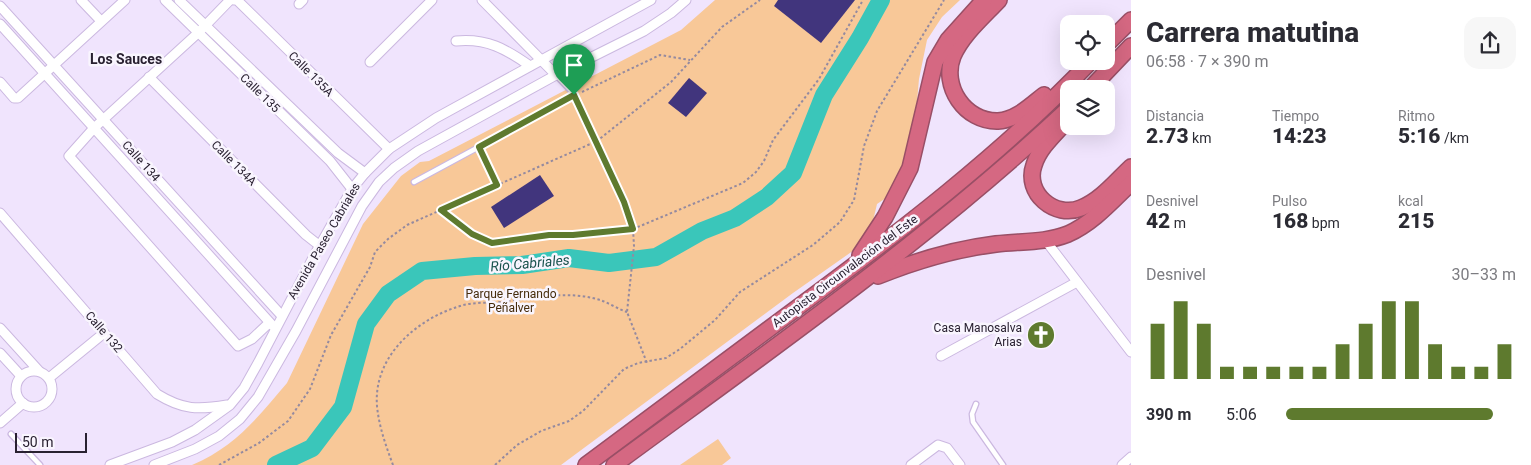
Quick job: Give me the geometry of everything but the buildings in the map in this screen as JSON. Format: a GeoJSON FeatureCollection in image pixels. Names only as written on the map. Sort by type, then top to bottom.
{"type":"FeatureCollection","features":[{"type":"Feature","properties":{"kind":"highway"},"geometry":{"type":"LineString","coordinates":[[853,267],[885,217],[910,168],[935,62],[948,40],[984,0]]}},
{"type":"Feature","properties":{"kind":"highway"},"geometry":{"type":"LineString","coordinates":[[999,0],[971,30],[953,56],[950,71],[952,87],[958,101],[969,112],[981,118],[998,121],[1015,117],[1080,70]]}},
{"type":"Feature","properties":{"kind":"highway"},"geometry":{"type":"LineString","coordinates":[[1115,36],[1131,20]]}},
{"type":"Feature","properties":{"kind":"highway"},"geometry":{"type":"LineString","coordinates":[[1099,80],[1131,46]]}},
{"type":"Feature","properties":{"kind":"highway","name":"Autopista Circunvalación del Este"},"geometry":{"type":"LineString","coordinates":[[586,465],[853,267],[983,162],[1082,70]]}},
{"type":"Feature","properties":{"kind":"highway","name":"Autopista Circunvalación del Este"},"geometry":{"type":"LineString","coordinates":[[614,465],[860,284],[946,216],[1060,116]]}},
{"type":"Feature","properties":{"kind":"highway"},"geometry":{"type":"LineString","coordinates":[[1060,129],[1038,154],[1033,167],[1032,180],[1036,192],[1044,202],[1054,209],[1066,211],[1080,209],[1094,202],[1131,166]]}},
{"type":"Feature","properties":{"kind":"highway"},"geometry":{"type":"LineString","coordinates":[[860,284],[895,269],[946,254],[995,244],[1046,241],[1068,234],[1086,224],[1131,183]]}},
{"type":"Feature","properties":{"kind":"street"},"geometry":{"type":"LineString","coordinates":[[81,0],[101,21]]}},
{"type":"Feature","properties":{"kind":"street"},"geometry":{"type":"LineString","coordinates":[[0,82],[16,99],[125,0]]}},
{"type":"Feature","properties":{"kind":"street","name":"Calle 135"},"geometry":{"type":"LineString","coordinates":[[165,0],[202,29],[338,153],[365,173]]}},
{"type":"Feature","properties":{"kind":"street","name":"Calle 135"},"geometry":{"type":"LineString","coordinates":[[179,0],[202,29],[330,161],[352,189]]}},
{"type":"Feature","properties":{"kind":"street","name":"Calle 135A"},"geometry":{"type":"LineString","coordinates":[[230,1],[237,0],[389,149]]}},
{"type":"Feature","properties":{"kind":"street"},"geometry":{"type":"LineString","coordinates":[[370,62],[432,0]]}},
{"type":"Feature","properties":{"kind":"street"},"geometry":{"type":"LineString","coordinates":[[482,0],[556,75]]}},
{"type":"Feature","properties":{"kind":"street","name":"Avenida Paseo Cabriales"},"geometry":{"type":"LineString","coordinates":[[110,465],[172,442],[195,430],[230,405],[244,388],[272,326],[282,316],[352,189],[389,149],[436,118],[651,0]]}},
{"type":"Feature","properties":{"kind":"street","name":"Avenida Paseo Cabriales"},"geometry":{"type":"LineString","coordinates":[[154,465],[195,449],[219,436],[240,419],[258,397],[296,331],[352,224],[379,182],[394,168],[418,151],[556,75],[644,31],[671,13],[686,0]]}},
{"type":"Feature","properties":{"kind":"street"},"geometry":{"type":"LineString","coordinates":[[230,1],[94,128],[69,156],[238,346],[243,345],[272,326]]}},
{"type":"Feature","properties":{"kind":"street","name":"Calle 134"},"geometry":{"type":"LineString","coordinates":[[0,6],[282,316]]}},
{"type":"Feature","properties":{"kind":"street","name":"Calle 134"},"geometry":{"type":"LineString","coordinates":[[0,24],[272,326]]}},
{"type":"Feature","properties":{"kind":"street"},"geometry":{"type":"LineString","coordinates":[[456,41],[474,41],[503,47],[530,66]]}},
{"type":"Feature","properties":{"kind":"street","name":"Calle 134A"},"geometry":{"type":"LineString","coordinates":[[149,77],[306,235],[320,246]]}},
{"type":"Feature","properties":{"kind":"street","name":"Calle 132"},"geometry":{"type":"LineString","coordinates":[[0,213],[157,394],[168,401],[194,409],[230,405]]}},
{"type":"Feature","properties":{"kind":"street"},"geometry":{"type":"LineString","coordinates":[[1046,241],[1131,352]]}},
{"type":"Feature","properties":{"kind":"street"},"geometry":{"type":"LineString","coordinates":[[941,356],[1077,282]]}},
{"type":"Feature","properties":{"kind":"street"},"geometry":{"type":"LineString","coordinates":[[0,328],[39,371],[50,378],[53,388],[52,394],[45,403],[34,407],[23,403],[19,398],[16,387],[21,376],[29,371],[39,371]]}},
{"type":"Feature","properties":{"kind":"street"},"geometry":{"type":"LineString","coordinates":[[50,378],[104,333]]}},
{"type":"Feature","properties":{"kind":"street"},"geometry":{"type":"LineString","coordinates":[[0,353],[21,376]]}},
{"type":"Feature","properties":{"kind":"street"},"geometry":{"type":"LineString","coordinates":[[0,423],[23,403]]}},
{"type":"Feature","properties":{"kind":"street"},"geometry":{"type":"LineString","coordinates":[[911,465],[938,446],[943,446],[947,448],[960,465]]}},
{"type":"Feature","properties":{"kind":"street"},"geometry":{"type":"LineString","coordinates":[[1122,465],[1131,456]]}},
{"type":"Feature","properties":{"kind":"lane"},"geometry":{"type":"LineString","coordinates":[[414,182],[574,95],[556,75]]}},
{"type":"Feature","properties":{"kind":"lane"},"geometry":{"type":"LineString","coordinates":[[976,404],[972,414],[973,422],[1003,465]]}},
{"type":"Feature","properties":{"kind":"lane"},"geometry":{"type":"LineString","coordinates":[[11,434],[40,465]]}},
{"type":"Feature","properties":{"kind":"path"},"geometry":{"type":"LineString","coordinates":[[219,465],[259,443],[288,421],[310,389],[331,335],[370,267],[375,252],[388,239],[406,225],[597,141],[671,82],[722,27],[760,0]]}},
{"type":"Feature","properties":{"kind":"path"},"geometry":{"type":"LineString","coordinates":[[441,210],[472,234],[492,243],[549,235],[573,235],[633,229],[743,183],[756,172],[764,161],[773,140],[819,79],[862,0]]}},
{"type":"Feature","properties":{"kind":"path"},"geometry":{"type":"LineString","coordinates":[[495,465],[511,450],[541,431],[570,421],[583,411],[624,369],[666,358],[680,349],[715,320],[740,292],[813,245],[840,222],[854,200],[864,146],[877,111],[944,0]]}},
{"type":"Feature","properties":{"kind":"path"},"geometry":{"type":"LineString","coordinates":[[647,363],[627,312],[634,246],[633,229],[624,202],[574,95],[660,55],[690,60]]}},
{"type":"Feature","properties":{"kind":"path"},"geometry":{"type":"LineString","coordinates":[[479,147],[497,185]]}},
{"type":"Feature","properties":{"kind":"path"},"geometry":{"type":"LineString","coordinates":[[393,465],[382,430],[377,404],[380,382],[387,360],[414,328],[461,306],[560,295],[598,299],[627,312]]}},
{"type":"Feature","properties":{"kind":"green space","name":"Parque Fernando Peñalver"},"geometry":{"type":"Polygon","coordinates":[[[715,0],[960,0],[942,17],[927,40],[919,79],[915,124],[903,167],[892,194],[877,204],[870,234],[857,248],[793,293],[561,465],[192,465],[221,449],[245,430],[287,383],[363,224],[401,176],[420,162],[429,161],[681,30],[715,0]]]}},
{"type":"Feature","properties":{"kind":"green space"},"geometry":{"type":"Polygon","coordinates":[[[718,439],[731,458],[722,465],[680,465],[718,439]]]}},
{"type":"Feature","properties":{"kind":"waterway","name":"Río Cabriales"},"geometry":{"type":"LineString","coordinates":[[276,465],[312,448],[343,407],[366,324],[388,294],[422,271],[475,266],[522,265],[569,258],[609,263],[656,257],[702,231],[735,218],[767,197],[793,173],[824,95],[860,38],[881,0]]}},
{"type":"Feature","properties":{"kind":"place","name":"Casa Manosalva Arias"},"geometry":{"type":"Point","coordinates":[1041,335]}},
{"type":"Feature","properties":{"kind":"district","name":"Los Sauces"},"geometry":{"type":"Point","coordinates":[126,59]}},
{"type":"Feature","properties":{"kind":"route"},"geometry":{"type":"LineString","coordinates":[[574,95],[624,202],[633,229],[573,235],[549,235],[492,243],[472,234],[441,210],[497,185],[479,147],[574,95]]}}]}
